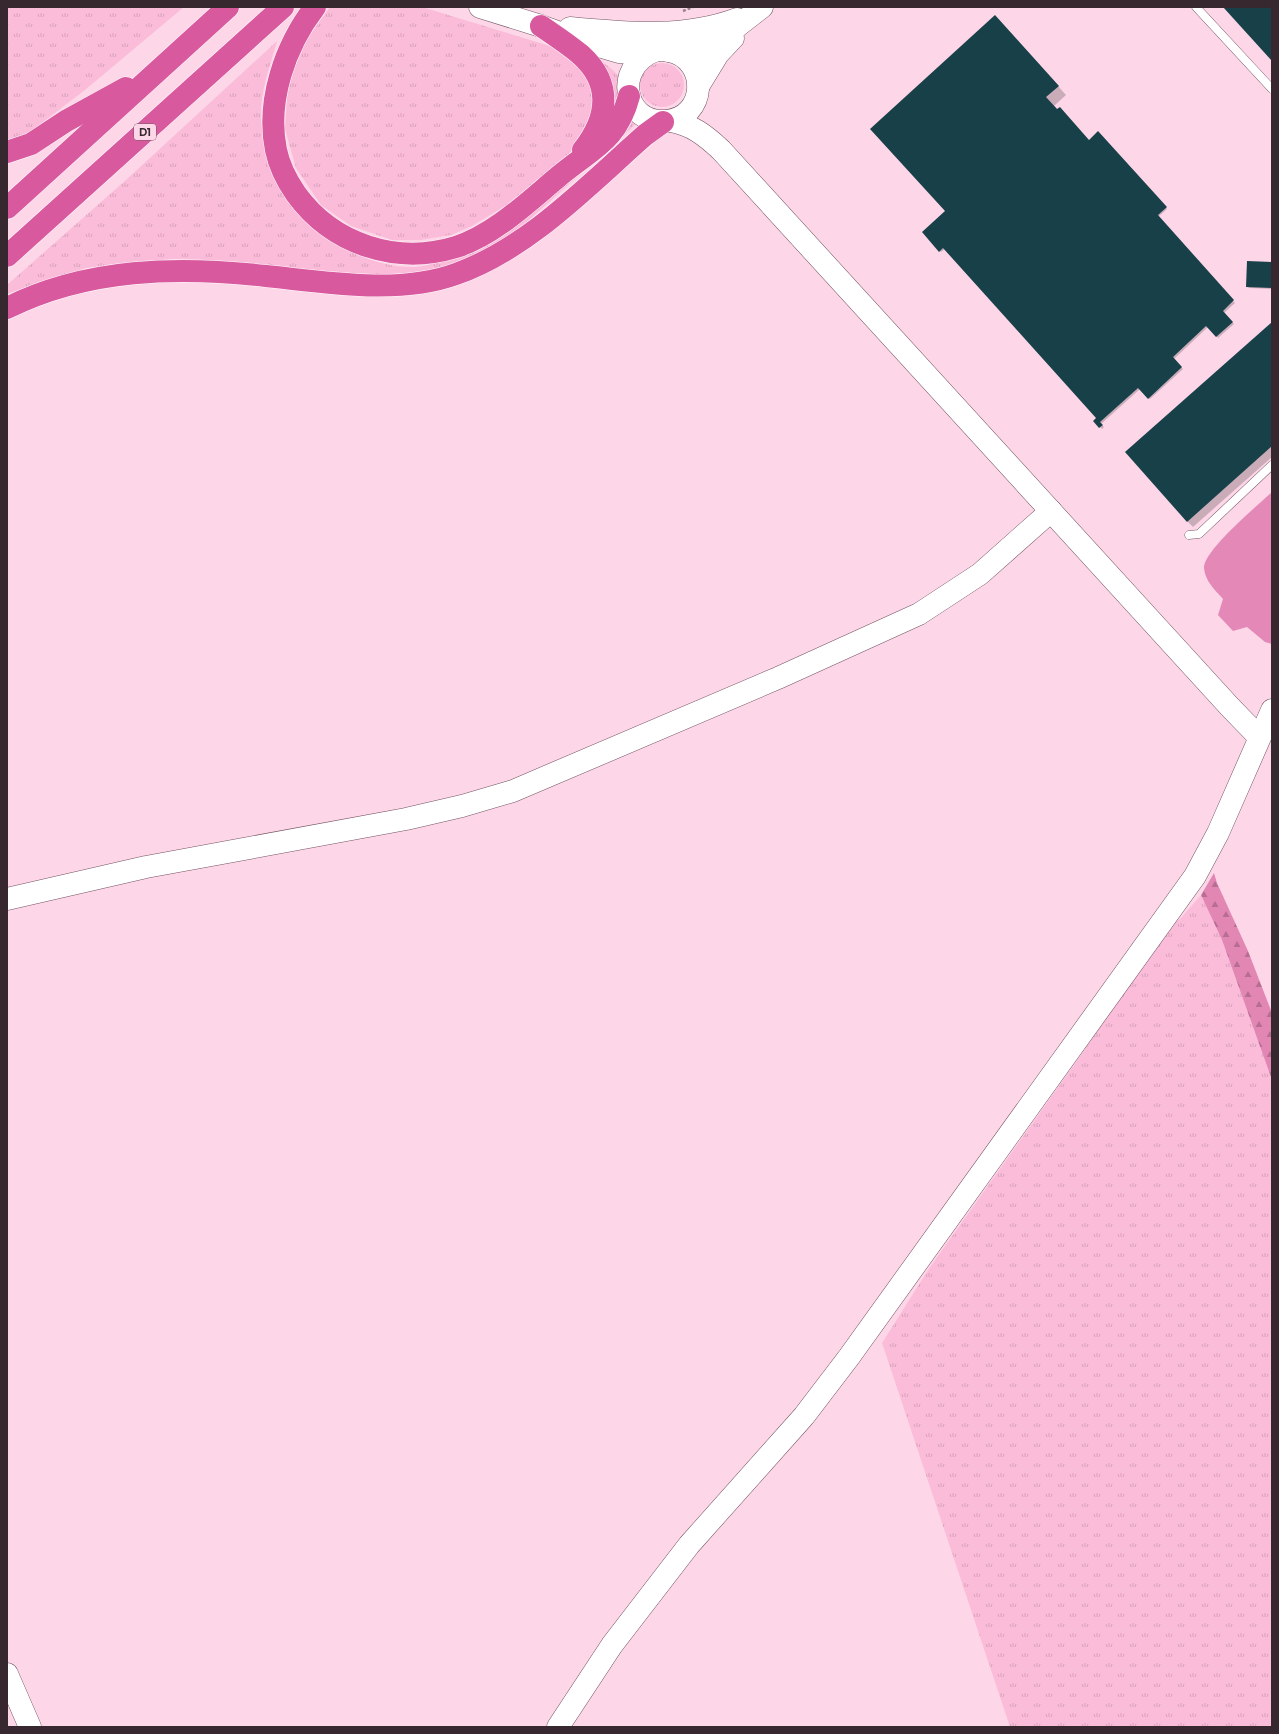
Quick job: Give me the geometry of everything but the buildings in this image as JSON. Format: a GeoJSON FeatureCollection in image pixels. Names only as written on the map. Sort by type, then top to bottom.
{"type":"FeatureCollection","features":[{"type":"Feature","properties":{"kind":"highway"},"geometry":{"type":"LineString","coordinates":[[7,208],[228,7]]}},
{"type":"Feature","properties":{"kind":"highway","name":"D1"},"geometry":{"type":"LineString","coordinates":[[7,256],[283,7]]}},
{"type":"Feature","properties":{"kind":"highway"},"geometry":{"type":"LineString","coordinates":[[315,7],[292,44],[275,96],[273,130],[276,150],[280,165],[290,185],[303,203],[320,221],[337,233],[354,242],[368,247],[400,253],[430,252],[456,247],[480,237],[516,212],[611,135],[622,117],[628,91]]}},
{"type":"Feature","properties":{"kind":"highway"},"geometry":{"type":"LineString","coordinates":[[541,26],[580,55],[588,63],[599,80],[604,93],[604,109],[600,123],[588,143],[570,167]]}},
{"type":"Feature","properties":{"kind":"highway"},"geometry":{"type":"LineString","coordinates":[[7,152],[31,144],[66,121],[157,72]]}},
{"type":"Feature","properties":{"kind":"highway"},"geometry":{"type":"LineString","coordinates":[[7,308],[21,301],[66,286],[106,276],[140,272],[180,270],[225,271],[312,282],[376,285],[418,283],[454,275],[484,263],[511,248],[539,228],[645,135],[667,121]]}},
{"type":"Feature","properties":{"kind":"street"},"geometry":{"type":"LineString","coordinates":[[480,7],[541,26],[585,42],[624,53],[692,51],[708,46],[726,35],[759,9]]}},
{"type":"Feature","properties":{"kind":"street"},"geometry":{"type":"LineString","coordinates":[[541,26],[608,31],[677,32],[711,28],[759,9]]}},
{"type":"Feature","properties":{"kind":"street"},"geometry":{"type":"LineString","coordinates":[[667,121],[686,114],[692,107],[698,90],[718,54],[759,9]]}},
{"type":"Feature","properties":{"kind":"street"},"geometry":{"type":"LineString","coordinates":[[585,42],[616,67],[624,77],[633,105],[644,116],[656,121],[686,124],[698,130],[721,150],[1259,737]]}},
{"type":"Feature","properties":{"kind":"street"},"geometry":{"type":"LineString","coordinates":[[628,91],[629,75],[636,63],[646,54],[661,51],[679,54],[690,62],[696,73],[702,116],[721,150]]}},
{"type":"Feature","properties":{"kind":"street"},"geometry":{"type":"LineString","coordinates":[[7,899],[146,867],[406,819],[462,806],[513,791],[778,678],[919,614],[980,574],[1051,511]]}},
{"type":"Feature","properties":{"kind":"street"},"geometry":{"type":"LineString","coordinates":[[558,1727],[612,1646],[689,1545],[804,1416],[849,1357],[1195,876],[1218,833],[1272,710]]}},
{"type":"Feature","properties":{"kind":"street"},"geometry":{"type":"LineString","coordinates":[[7,1674],[30,1727]]}},
{"type":"Feature","properties":{"kind":"lane"},"geometry":{"type":"LineString","coordinates":[[1196,7],[1272,89]]}},
{"type":"Feature","properties":{"kind":"lane"},"geometry":{"type":"LineString","coordinates":[[1189,535],[1199,534],[1272,465]]}},
{"type":"Feature","properties":{"kind":"green space"},"geometry":{"type":"Polygon","coordinates":[[[7,7],[184,7],[85,90],[26,135],[7,140],[7,7]]]}},
{"type":"Feature","properties":{"kind":"green space"},"geometry":{"type":"Polygon","coordinates":[[[330,7],[422,7],[560,49],[587,68],[597,102],[587,131],[565,159],[505,206],[472,226],[451,235],[421,240],[392,240],[351,226],[321,205],[296,168],[285,129],[288,84],[307,39],[330,7]]]}},
{"type":"Feature","properties":{"kind":"green space"},"geometry":{"type":"Polygon","coordinates":[[[277,41],[263,91],[261,111],[264,143],[276,180],[297,212],[311,226],[327,238],[354,253],[389,265],[416,267],[443,261],[632,119],[637,123],[508,239],[465,261],[421,272],[370,276],[173,259],[86,268],[7,294],[7,285],[127,179],[277,41]]]}},
{"type":"Feature","properties":{"kind":"green space"},"geometry":{"type":"Polygon","coordinates":[[[598,59],[614,71],[620,80],[622,99],[613,109],[613,88],[606,71],[598,59]]]}},
{"type":"Feature","properties":{"kind":"green space"},"geometry":{"type":"Polygon","coordinates":[[[658,63],[666,63],[671,64],[678,69],[683,76],[683,94],[678,101],[671,106],[658,107],[650,104],[643,97],[640,89],[640,81],[643,73],[650,66],[658,63]]]}},
{"type":"Feature","properties":{"kind":"green space"},"geometry":{"type":"Polygon","coordinates":[[[1214,873],[1217,883],[1248,951],[1272,1013],[1272,1080],[1222,940],[1201,895],[1214,873]]]}},
{"type":"Feature","properties":{"kind":"green space"},"geometry":{"type":"Polygon","coordinates":[[[1201,895],[1222,940],[1272,1080],[1272,1727],[1010,1727],[882,1343],[930,1267],[1079,1058],[1170,924],[1180,919],[1201,895]]]}},
{"type":"Feature","properties":{"kind":"shaded area"},"geometry":{"type":"Polygon","coordinates":[[[1272,492],[1272,644],[1265,642],[1247,627],[1233,631],[1218,615],[1223,599],[1208,581],[1204,568],[1206,560],[1221,540],[1272,492]]]}}]}
